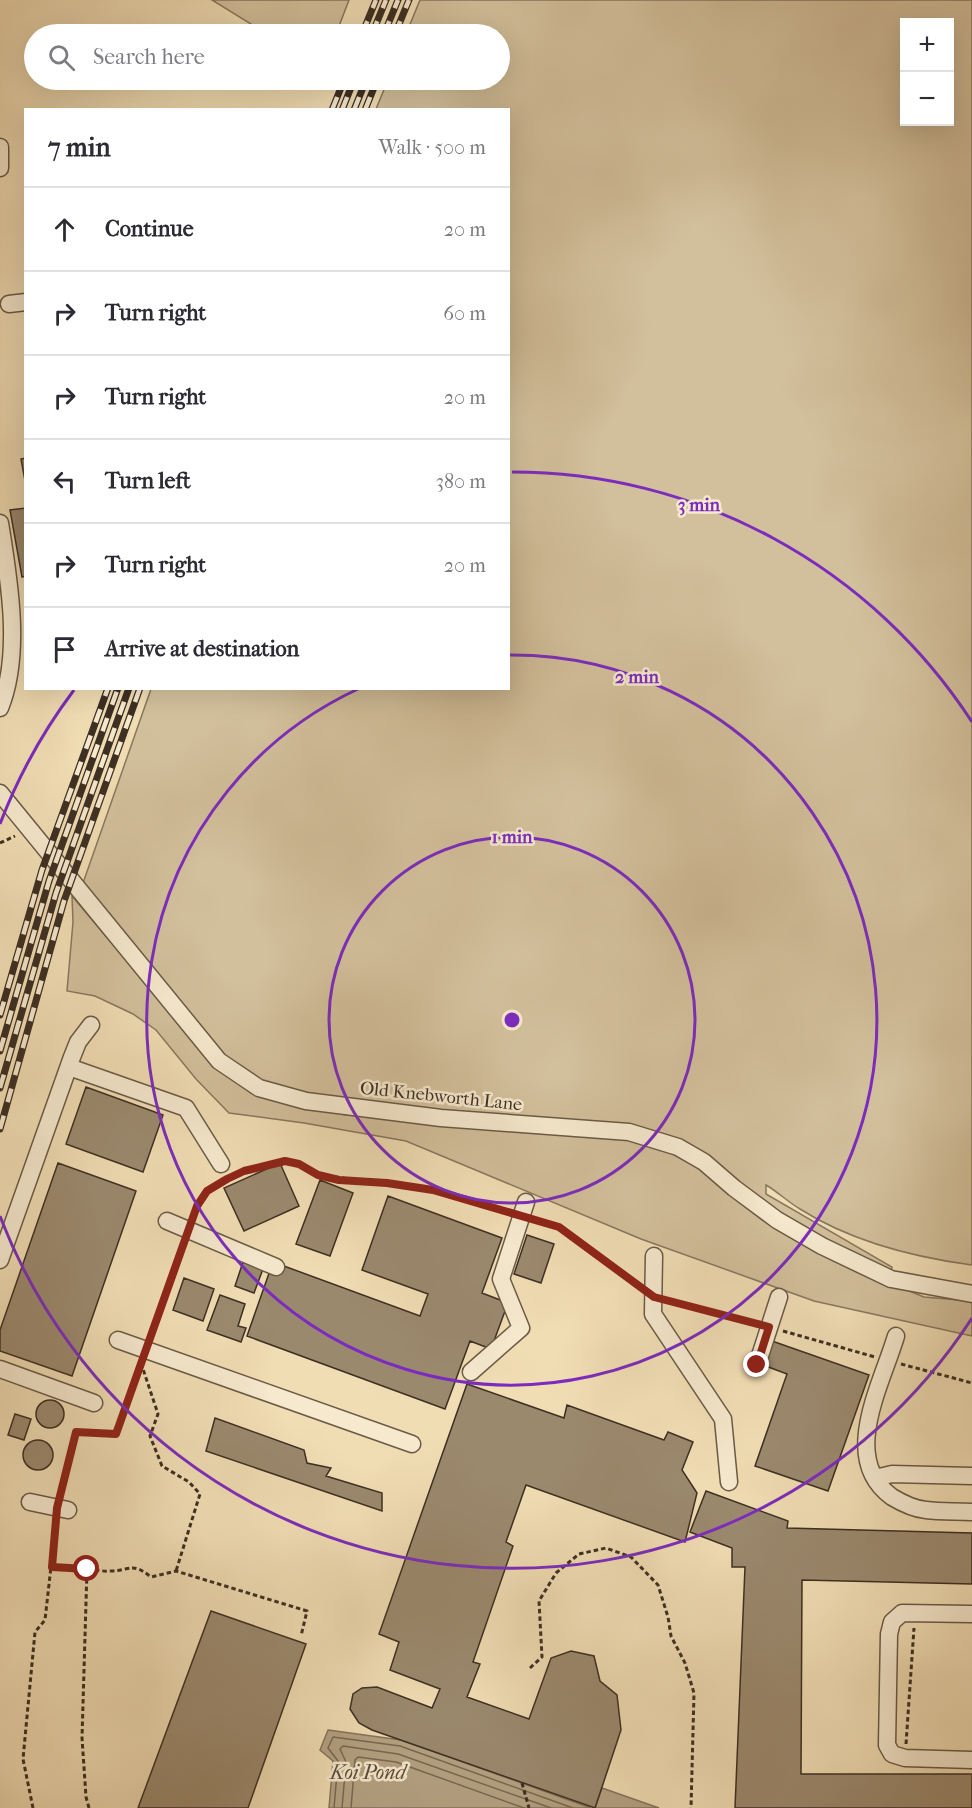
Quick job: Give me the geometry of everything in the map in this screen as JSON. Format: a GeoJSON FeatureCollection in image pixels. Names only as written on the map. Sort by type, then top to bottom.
{"type":"FeatureCollection","features":[{"type":"Feature","properties":{"kind":"street"},"geometry":{"type":"LineString","coordinates":[[0,147],[0,168]]}},
{"type":"Feature","properties":{"kind":"street"},"geometry":{"type":"LineString","coordinates":[[0,523],[11,590],[10,670],[0,708]]}},
{"type":"Feature","properties":{"kind":"street","name":"Old Knebworth Lane"},"geometry":{"type":"LineString","coordinates":[[0,794],[219,1061],[259,1088],[306,1101],[441,1118],[629,1132],[678,1147],[704,1162],[777,1220],[822,1246],[891,1279],[972,1294]]}},
{"type":"Feature","properties":{"kind":"street"},"geometry":{"type":"LineString","coordinates":[[0,1260],[78,1041],[92,1025]]}},
{"type":"Feature","properties":{"kind":"street"},"geometry":{"type":"LineString","coordinates":[[69,1067],[186,1108],[221,1164]]}},
{"type":"Feature","properties":{"kind":"street"},"geometry":{"type":"LineString","coordinates":[[471,1372],[521,1328],[501,1279],[524,1209]]}},
{"type":"Feature","properties":{"kind":"street"},"geometry":{"type":"LineString","coordinates":[[167,1221],[276,1267]]}},
{"type":"Feature","properties":{"kind":"street"},"geometry":{"type":"LineString","coordinates":[[654,1256],[653,1314],[723,1419],[729,1482]]}},
{"type":"Feature","properties":{"kind":"street"},"geometry":{"type":"LineString","coordinates":[[757,1365],[779,1297]]}},
{"type":"Feature","properties":{"kind":"street"},"geometry":{"type":"LineString","coordinates":[[896,1336],[867,1425],[865,1449],[875,1478],[882,1489],[902,1503],[925,1510],[972,1512]]}},
{"type":"Feature","properties":{"kind":"street"},"geometry":{"type":"LineString","coordinates":[[118,1340],[412,1444]]}},
{"type":"Feature","properties":{"kind":"street"},"geometry":{"type":"LineString","coordinates":[[0,1369],[94,1403]]}},
{"type":"Feature","properties":{"kind":"street"},"geometry":{"type":"LineString","coordinates":[[875,1478],[892,1474],[972,1476]]}},
{"type":"Feature","properties":{"kind":"street"},"geometry":{"type":"LineString","coordinates":[[30,1502],[63,1509]]}},
{"type":"Feature","properties":{"kind":"street"},"geometry":{"type":"LineString","coordinates":[[972,1614],[902,1613],[892,1622],[889,1634],[887,1745],[892,1754],[905,1758],[972,1760]]}},
{"type":"Feature","properties":{"kind":"path"},"geometry":{"type":"LineString","coordinates":[[33,1808],[23,1759],[35,1632],[45,1620],[76,1432],[116,1434],[197,1206],[207,1191],[244,1171],[285,1161],[299,1164],[318,1175],[433,1190],[524,1209],[559,1227],[654,1297],[972,1383]]}},
{"type":"Feature","properties":{"kind":"path"},"geometry":{"type":"LineString","coordinates":[[140,1365],[158,1414],[150,1436],[162,1466],[189,1482],[200,1494],[176,1571]]}},
{"type":"Feature","properties":{"kind":"path"},"geometry":{"type":"LineString","coordinates":[[530,1668],[542,1657],[539,1601],[556,1573],[579,1554],[606,1548],[631,1557],[658,1585],[671,1636],[685,1663],[694,1693],[691,1808]]}},
{"type":"Feature","properties":{"kind":"path"},"geometry":{"type":"LineString","coordinates":[[52,1567],[111,1571],[126,1567],[139,1568],[151,1577],[176,1571],[307,1611],[301,1636]]}},
{"type":"Feature","properties":{"kind":"path"},"geometry":{"type":"LineString","coordinates":[[87,1569],[82,1738],[86,1797],[89,1808]]}},
{"type":"Feature","properties":{"kind":"path"},"geometry":{"type":"LineString","coordinates":[[905,1758],[915,1613]]}},
{"type":"Feature","properties":{"kind":"path"},"geometry":{"type":"LineString","coordinates":[[522,1783],[529,1808]]}},
{"type":"Feature","properties":{"kind":"shaded area"},"geometry":{"type":"Polygon","coordinates":[[[212,0],[349,0],[340,24],[251,24],[212,0]]]}},
{"type":"Feature","properties":{"kind":"shaded area"},"geometry":{"type":"Polygon","coordinates":[[[420,0],[972,0],[972,1265],[927,1258],[840,1231],[820,1221],[766,1185],[766,1194],[892,1267],[891,1271],[797,1223],[684,1142],[302,1094],[260,1081],[224,1056],[83,883],[151,690],[510,690],[510,108],[376,108],[384,90],[510,90],[510,24],[410,24],[420,0]]]}},
{"type":"Feature","properties":{"kind":"shaded area"},"geometry":{"type":"Polygon","coordinates":[[[72,896],[217,1068],[251,1093],[346,1115],[627,1139],[667,1151],[697,1167],[843,1264],[924,1297],[972,1301],[972,1336],[814,1301],[641,1239],[406,1141],[304,1123],[229,1113],[196,1079],[156,1030],[133,1014],[95,996],[67,991],[73,922],[72,896]]]}},
{"type":"Feature","properties":{"kind":"water","name":"Koi Pond"},"geometry":{"type":"Polygon","coordinates":[[[328,1730],[401,1740],[591,1808],[329,1808],[333,1761],[320,1750],[328,1730]]]}},
{"type":"Feature","properties":{"kind":"water"},"geometry":{"type":"Polygon","coordinates":[[[602,1788],[659,1808],[595,1808],[602,1788]]]}},
{"type":"Feature","properties":{"kind":"building"},"geometry":{"type":"Polygon","coordinates":[[[24,458],[24,475],[21,459],[24,458]]]}},
{"type":"Feature","properties":{"kind":"building"},"geometry":{"type":"Polygon","coordinates":[[[24,508],[24,576],[22,577],[10,510],[24,508]]]}},
{"type":"Feature","properties":{"kind":"building"},"geometry":{"type":"Polygon","coordinates":[[[86,1087],[163,1115],[143,1172],[66,1144],[86,1087]]]}},
{"type":"Feature","properties":{"kind":"building"},"geometry":{"type":"Polygon","coordinates":[[[58,1163],[136,1191],[72,1376],[0,1351],[0,1330],[58,1163]]]}},
{"type":"Feature","properties":{"kind":"building"},"geometry":{"type":"Polygon","coordinates":[[[280,1163],[299,1206],[244,1231],[224,1188],[280,1163]]]}},
{"type":"Feature","properties":{"kind":"building"},"geometry":{"type":"Polygon","coordinates":[[[320,1180],[353,1193],[330,1256],[296,1244],[320,1180]]]}},
{"type":"Feature","properties":{"kind":"building"},"geometry":{"type":"Polygon","coordinates":[[[388,1196],[502,1238],[482,1293],[508,1303],[491,1349],[470,1341],[445,1409],[247,1336],[273,1262],[420,1316],[428,1294],[362,1270],[388,1196]]]}},
{"type":"Feature","properties":{"kind":"building"},"geometry":{"type":"Polygon","coordinates":[[[527,1235],[554,1244],[541,1283],[514,1274],[527,1235]]]}},
{"type":"Feature","properties":{"kind":"building"},"geometry":{"type":"Polygon","coordinates":[[[243,1262],[263,1269],[254,1293],[235,1286],[243,1262]]]}},
{"type":"Feature","properties":{"kind":"building"},"geometry":{"type":"Polygon","coordinates":[[[184,1278],[214,1289],[203,1321],[173,1310],[184,1278]]]}},
{"type":"Feature","properties":{"kind":"building"},"geometry":{"type":"Polygon","coordinates":[[[220,1295],[245,1304],[238,1326],[246,1328],[241,1342],[207,1330],[220,1295]]]}},
{"type":"Feature","properties":{"kind":"building"},"geometry":{"type":"Polygon","coordinates":[[[772,1341],[869,1375],[828,1491],[755,1466],[787,1374],[763,1365],[772,1341]]]}},
{"type":"Feature","properties":{"kind":"building"},"geometry":{"type":"Polygon","coordinates":[[[467,1384],[564,1418],[567,1405],[664,1440],[668,1432],[693,1442],[682,1470],[697,1493],[685,1542],[526,1485],[506,1542],[513,1546],[473,1662],[480,1664],[467,1697],[529,1719],[551,1658],[571,1651],[594,1656],[600,1681],[617,1695],[621,1730],[595,1808],[372,1730],[359,1723],[350,1709],[353,1694],[362,1688],[377,1687],[432,1708],[440,1689],[390,1670],[399,1642],[379,1634],[467,1384]]]}},
{"type":"Feature","properties":{"kind":"building"},"geometry":{"type":"Polygon","coordinates":[[[50,1400],[60,1404],[64,1414],[60,1424],[50,1428],[40,1424],[36,1414],[40,1404],[50,1400]]]}},
{"type":"Feature","properties":{"kind":"building"},"geometry":{"type":"Polygon","coordinates":[[[15,1414],[31,1419],[24,1440],[8,1435],[15,1414]]]}},
{"type":"Feature","properties":{"kind":"building"},"geometry":{"type":"Polygon","coordinates":[[[215,1418],[304,1450],[307,1463],[331,1468],[326,1476],[382,1493],[382,1511],[206,1451],[215,1418]]]}},
{"type":"Feature","properties":{"kind":"building"},"geometry":{"type":"Polygon","coordinates":[[[38,1440],[44,1441],[52,1449],[52,1461],[44,1469],[38,1470],[32,1469],[24,1461],[23,1455],[24,1449],[32,1441],[38,1440]]]}},
{"type":"Feature","properties":{"kind":"building"},"geometry":{"type":"Polygon","coordinates":[[[706,1491],[788,1521],[787,1528],[972,1533],[972,1584],[802,1580],[801,1774],[972,1774],[972,1808],[735,1808],[745,1567],[732,1567],[732,1548],[690,1532],[706,1491]]]}},
{"type":"Feature","properties":{"kind":"building"},"geometry":{"type":"Polygon","coordinates":[[[211,1611],[306,1644],[248,1808],[138,1808],[211,1611]]]}},
{"type":"Feature","properties":{"kind":"railway"},"geometry":{"type":"LineString","coordinates":[[366,24],[376,0]]}},
{"type":"Feature","properties":{"kind":"railway"},"geometry":{"type":"LineString","coordinates":[[376,24],[386,0]]}},
{"type":"Feature","properties":{"kind":"railway"},"geometry":{"type":"LineString","coordinates":[[388,24],[398,0]]}},
{"type":"Feature","properties":{"kind":"railway"},"geometry":{"type":"LineString","coordinates":[[399,24],[409,0]]}},
{"type":"Feature","properties":{"kind":"railway"},"geometry":{"type":"LineString","coordinates":[[333,108],[340,90]]}},
{"type":"Feature","properties":{"kind":"railway"},"geometry":{"type":"LineString","coordinates":[[343,108],[350,90]]}},
{"type":"Feature","properties":{"kind":"railway"},"geometry":{"type":"LineString","coordinates":[[355,108],[362,90]]}},
{"type":"Feature","properties":{"kind":"railway"},"geometry":{"type":"LineString","coordinates":[[366,108],[373,90]]}},
{"type":"Feature","properties":{"kind":"railway"},"geometry":{"type":"LineString","coordinates":[[0,1015],[42,870],[107,690]]}},
{"type":"Feature","properties":{"kind":"railway"},"geometry":{"type":"LineString","coordinates":[[0,1051],[49,881],[117,690]]}},
{"type":"Feature","properties":{"kind":"railway"},"geometry":{"type":"LineString","coordinates":[[0,1088],[56,893],[128,690]]}},
{"type":"Feature","properties":{"kind":"railway"},"geometry":{"type":"LineString","coordinates":[[0,1129],[64,901],[139,690]]}},
{"type":"Feature","properties":{"kind":"route"},"geometry":{"type":"LineString","coordinates":[[87,1569],[52,1567],[57,1508],[76,1432],[116,1434],[197,1206],[207,1191],[244,1171],[285,1161],[299,1164],[318,1175],[339,1180],[387,1183],[433,1190],[544,1221],[559,1227],[654,1297],[769,1327],[757,1365]]}}]}
